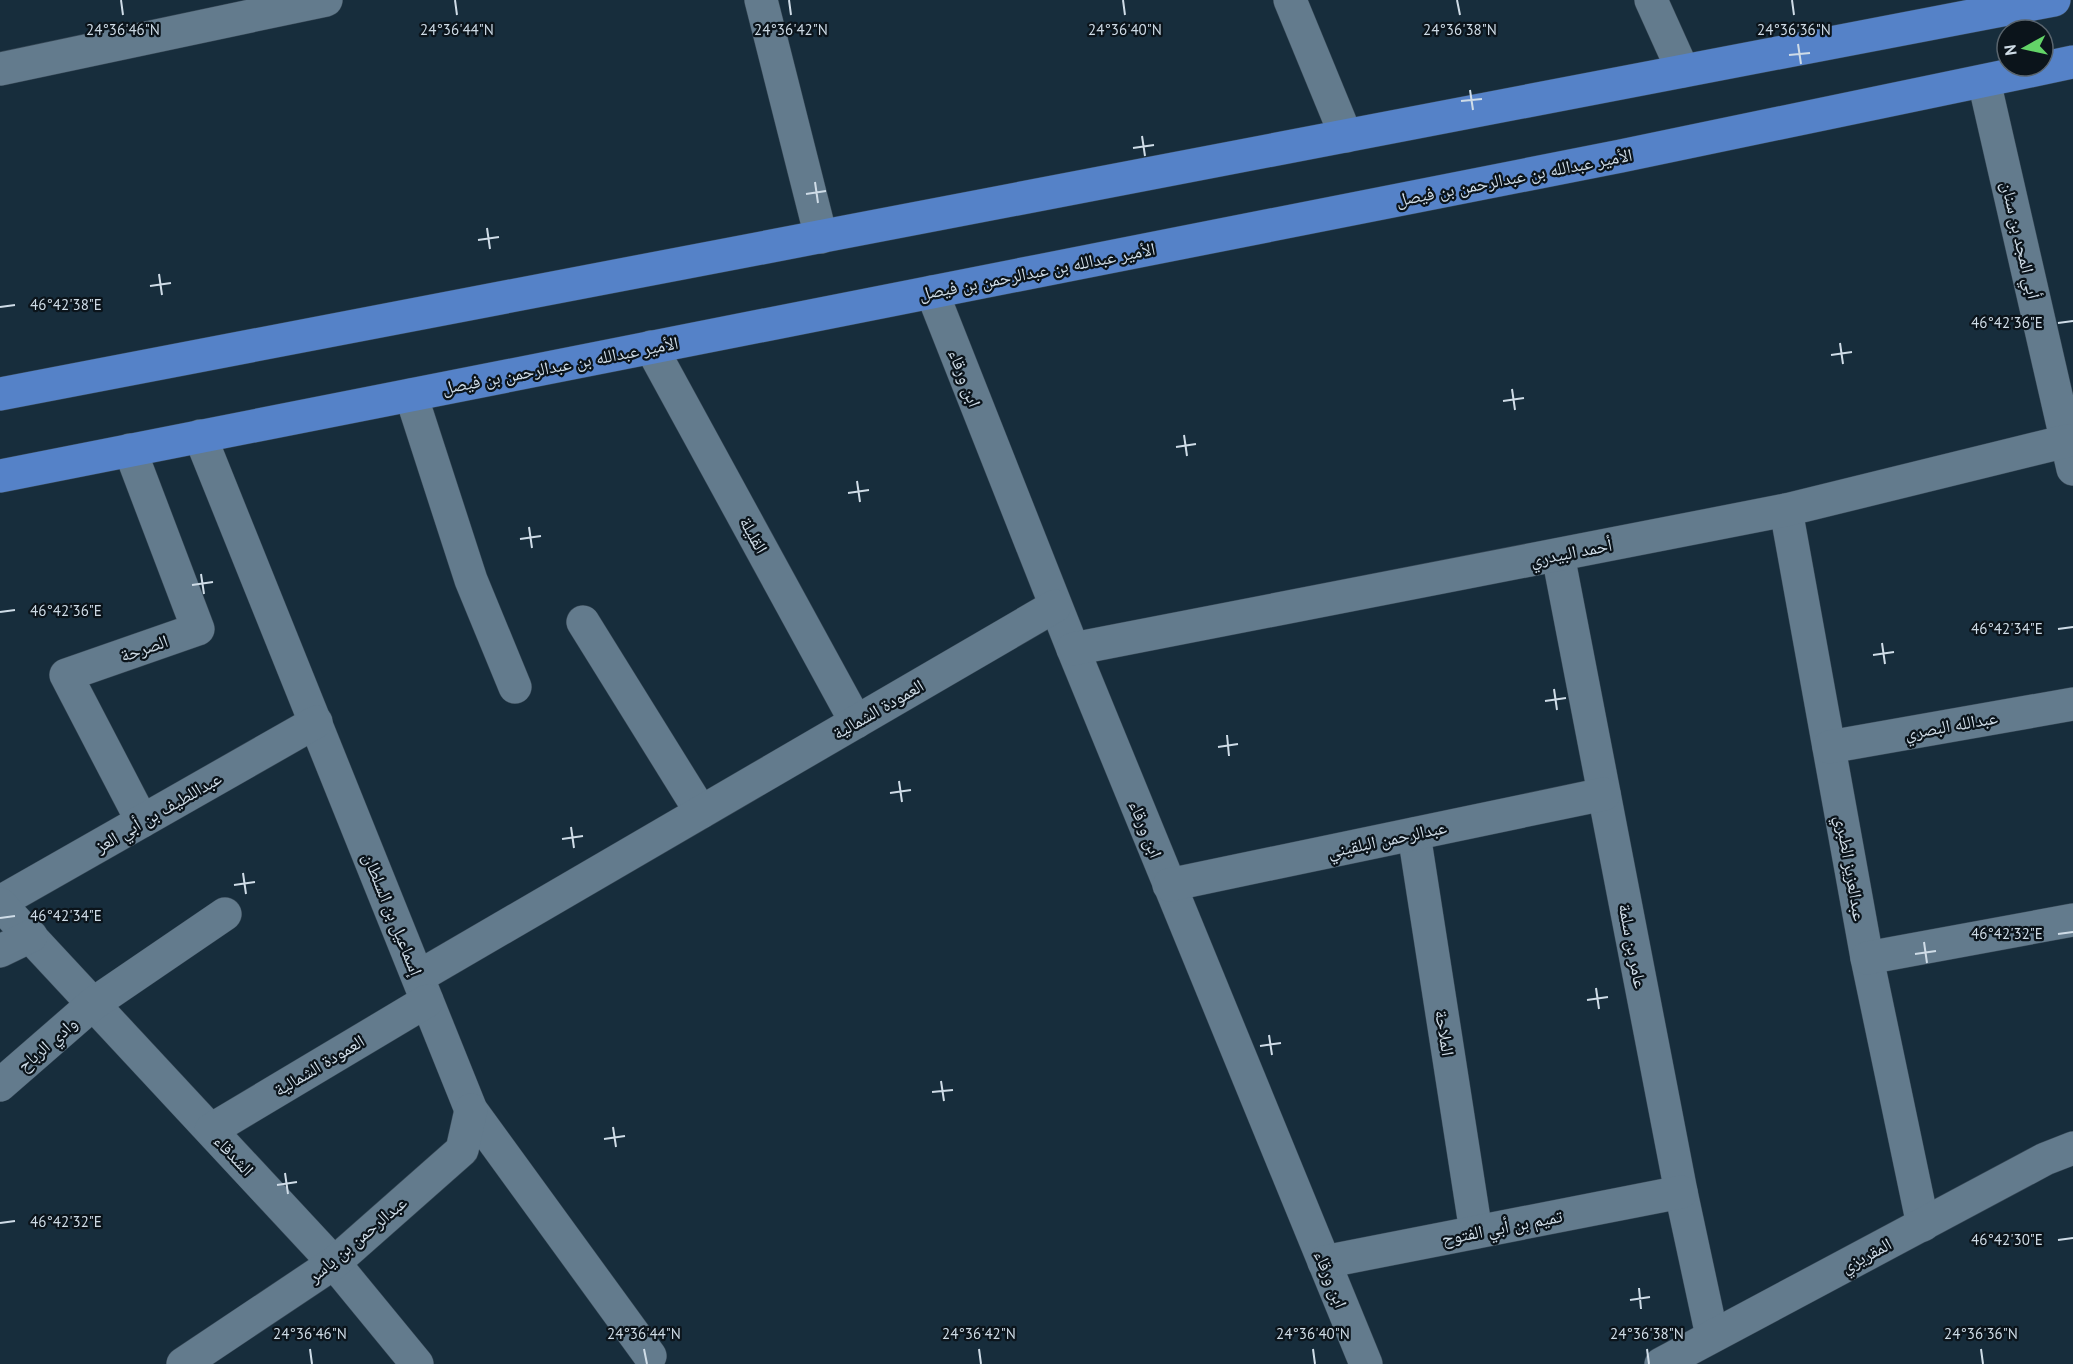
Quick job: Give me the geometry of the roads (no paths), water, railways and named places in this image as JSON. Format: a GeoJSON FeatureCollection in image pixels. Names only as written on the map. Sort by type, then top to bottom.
{"type":"FeatureCollection","features":[{"type":"Feature","properties":{"kind":"main road"},"geometry":{"type":"LineString","coordinates":[[0,394],[2054,0]]}},
{"type":"Feature","properties":{"kind":"main road","name":"الأمير عبدالله بن عبدالرحمن بن فيصل"},"geometry":{"type":"LineString","coordinates":[[0,476],[1621,156],[2073,62]]}},
{"type":"Feature","properties":{"kind":"street"},"geometry":{"type":"LineString","coordinates":[[0,69],[326,0]]}},
{"type":"Feature","properties":{"kind":"street"},"geometry":{"type":"LineString","coordinates":[[761,0],[821,237]]}},
{"type":"Feature","properties":{"kind":"street"},"geometry":{"type":"LineString","coordinates":[[1290,0],[1346,136]]}},
{"type":"Feature","properties":{"kind":"street"},"geometry":{"type":"LineString","coordinates":[[1651,0],[1683,71]]}},
{"type":"Feature","properties":{"kind":"street","name":"أبي المجد بن سنان"},"geometry":{"type":"LineString","coordinates":[[1984,81],[2070,455]]}},
{"type":"Feature","properties":{"kind":"street","name":"ابن ورقاء"},"geometry":{"type":"LineString","coordinates":[[932,292],[1055,606],[1366,1364]]}},
{"type":"Feature","properties":{"kind":"street","name":"القليلة"},"geometry":{"type":"LineString","coordinates":[[651,347],[856,722]]}},
{"type":"Feature","properties":{"kind":"street"},"geometry":{"type":"LineString","coordinates":[[411,395],[471,580],[515,687]]}},
{"type":"Feature","properties":{"kind":"street","name":"إسماعيل بن السلطان"},"geometry":{"type":"LineString","coordinates":[[201,436],[471,1110],[650,1356]]}},
{"type":"Feature","properties":{"kind":"street","name":"الصرحة"},"geometry":{"type":"LineString","coordinates":[[130,450],[198,629],[66,675],[142,821]]}},
{"type":"Feature","properties":{"kind":"street","name":"أحمد البيدري"},"geometry":{"type":"LineString","coordinates":[[1073,649],[2070,455]]}},
{"type":"Feature","properties":{"kind":"street","name":"عبدالعزيز الطبري"},"geometry":{"type":"LineString","coordinates":[[1786,510],[1867,958],[1923,1225]]}},
{"type":"Feature","properties":{"kind":"street","name":"عامر بن سلمة"},"geometry":{"type":"LineString","coordinates":[[1558,555],[1681,1192],[1712,1336]]}},
{"type":"Feature","properties":{"kind":"street","name":"العمودة الشمالية"},"geometry":{"type":"LineString","coordinates":[[211,1130],[423,989],[701,812],[1055,606]]}},
{"type":"Feature","properties":{"kind":"street"},"geometry":{"type":"LineString","coordinates":[[583,622],[701,812]]}},
{"type":"Feature","properties":{"kind":"street","name":"عبدالله البصري"},"geometry":{"type":"LineString","coordinates":[[1829,747],[2073,704]]}},
{"type":"Feature","properties":{"kind":"street","name":"عبداللطيف بن أبي العز"},"geometry":{"type":"LineString","coordinates":[[0,903],[316,722]]}},
{"type":"Feature","properties":{"kind":"street","name":"عبدالرحمن البلقيني"},"geometry":{"type":"LineString","coordinates":[[1169,885],[1604,794]]}},
{"type":"Feature","properties":{"kind":"street","name":"الملاحة"},"geometry":{"type":"LineString","coordinates":[[1414,834],[1476,1232]]}},
{"type":"Feature","properties":{"kind":"street","name":"الشدقاء"},"geometry":{"type":"LineString","coordinates":[[0,903],[334,1263],[417,1364]]}},
{"type":"Feature","properties":{"kind":"street"},"geometry":{"type":"LineString","coordinates":[[93,1004],[225,914]]}},
{"type":"Feature","properties":{"kind":"street"},"geometry":{"type":"LineString","coordinates":[[1867,958],[2073,920]]}},
{"type":"Feature","properties":{"kind":"street"},"geometry":{"type":"LineString","coordinates":[[0,951],[31,936]]}},
{"type":"Feature","properties":{"kind":"street","name":"وادي الرباح"},"geometry":{"type":"LineString","coordinates":[[0,1085],[93,1004]]}},
{"type":"Feature","properties":{"kind":"street","name":"عبدالرحمن بن ياسر"},"geometry":{"type":"LineString","coordinates":[[183,1364],[334,1263],[462,1150],[471,1110]]}},
{"type":"Feature","properties":{"kind":"street","name":"المقريزي"},"geometry":{"type":"LineString","coordinates":[[1661,1364],[2045,1159],[2073,1148]]}},
{"type":"Feature","properties":{"kind":"street","name":"تميم بن أبي الفتوح"},"geometry":{"type":"LineString","coordinates":[[1324,1262],[1681,1192]]}}]}
